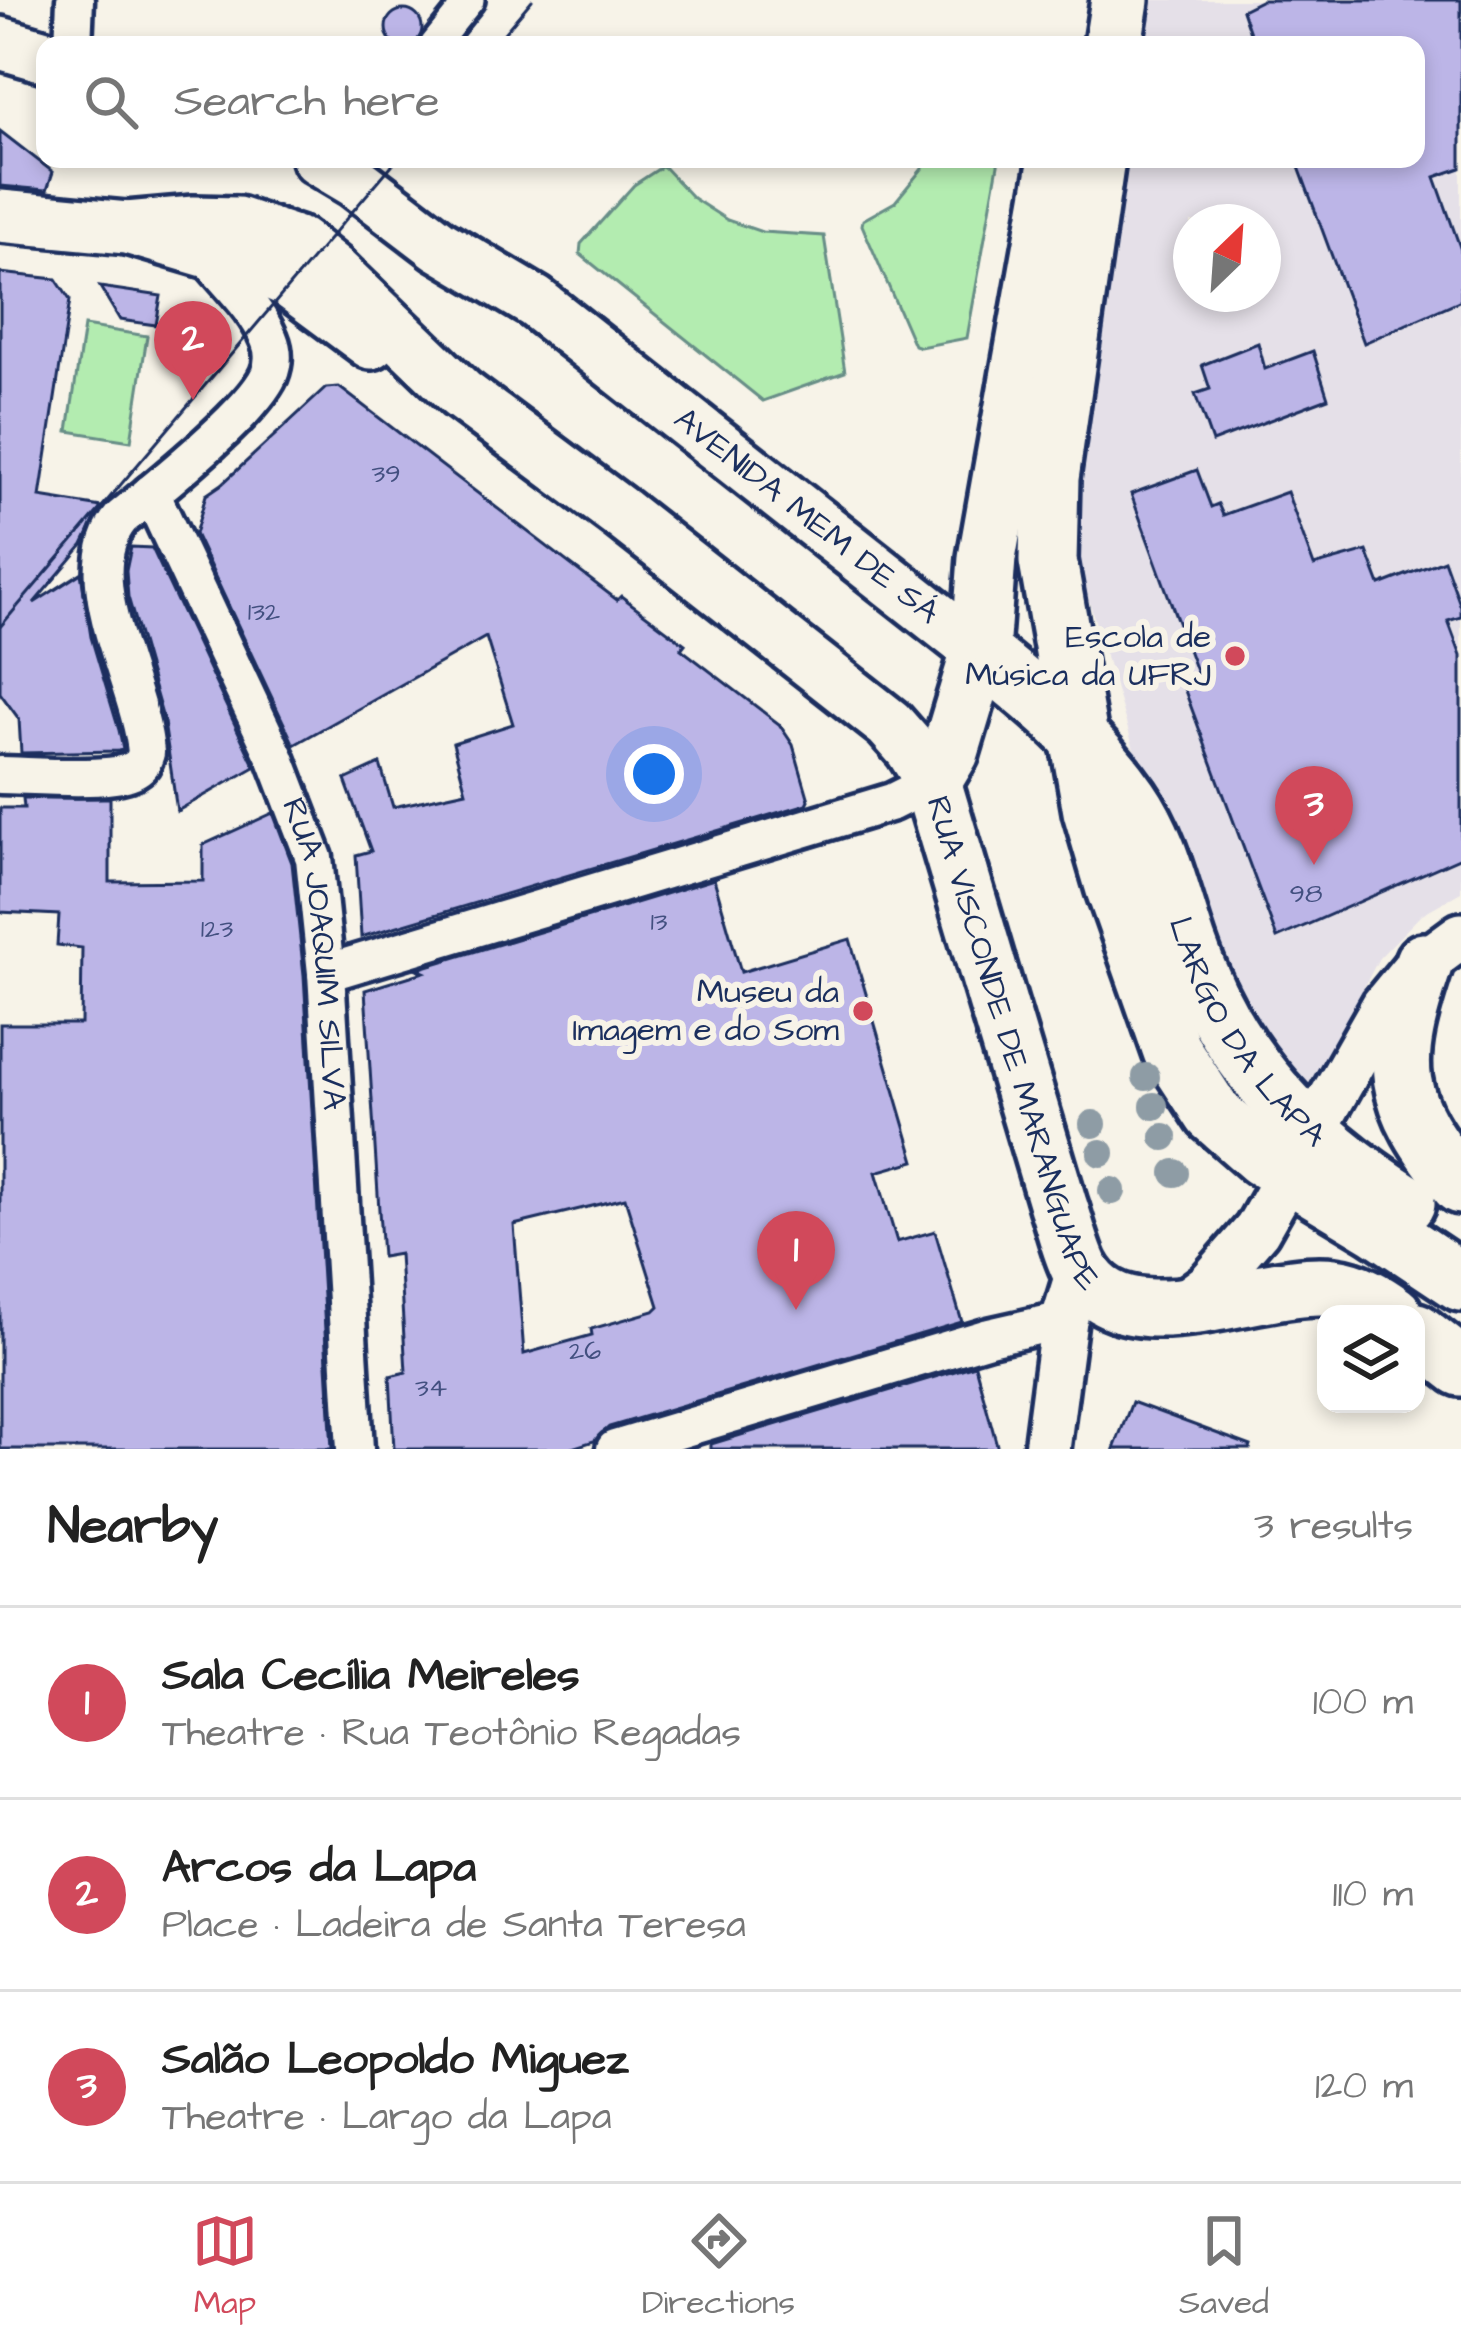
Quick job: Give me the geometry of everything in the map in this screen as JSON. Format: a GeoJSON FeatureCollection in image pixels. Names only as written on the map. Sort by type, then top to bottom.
{"type":"FeatureCollection","features":[{"type":"Feature","properties":{"kind":"main road"},"geometry":{"type":"LineString","coordinates":[[1086,36],[1111,10]]}},
{"type":"Feature","properties":{"kind":"main road"},"geometry":{"type":"LineString","coordinates":[[0,43],[36,53]]}},
{"type":"Feature","properties":{"kind":"main road","name":"AVENIDA MEM DE SÁ"},"geometry":{"type":"LineString","coordinates":[[333,168],[440,245],[535,302],[1077,731]]}},
{"type":"Feature","properties":{"kind":"main road","name":"AVENIDA MEM DE SÁ"},"geometry":{"type":"LineString","coordinates":[[392,168],[473,234],[535,302]]}},
{"type":"Feature","properties":{"kind":"main road"},"geometry":{"type":"LineString","coordinates":[[0,216],[198,236],[279,276],[374,345],[460,394],[852,694],[911,749],[932,782],[950,752],[980,652],[987,558],[1056,168]]}},
{"type":"Feature","properties":{"kind":"main road"},"geometry":{"type":"LineString","coordinates":[[1095,168],[1050,478],[1048,561],[1092,811],[1172,1051],[1214,1114],[1239,1139],[1351,1166],[1461,1240]]}},
{"type":"Feature","properties":{"kind":"main road","name":"RUA VISCONDE DE MARANGUAPE"},"geometry":{"type":"LineString","coordinates":[[932,782],[1072,1294],[1099,1290],[1126,1304],[1150,1309],[1178,1308],[1282,1287],[1330,1286],[1379,1305]]}},
{"type":"Feature","properties":{"kind":"main road"},"geometry":{"type":"LineString","coordinates":[[1442,949],[1402,1039],[1404,1094],[1424,1139],[1461,1185]]}},
{"type":"Feature","properties":{"kind":"main road"},"geometry":{"type":"LineString","coordinates":[[1300,1152],[1360,1144],[1461,1185]]}},
{"type":"Feature","properties":{"kind":"main road"},"geometry":{"type":"LineString","coordinates":[[1300,1152],[1377,1226],[1461,1282]]}},
{"type":"Feature","properties":{"kind":"main road"},"geometry":{"type":"LineString","coordinates":[[1425,1338],[1461,1367]]}},
{"type":"Feature","properties":{"kind":"street"},"geometry":{"type":"LineString","coordinates":[[73,36],[74,0]]}},
{"type":"Feature","properties":{"kind":"street"},"geometry":{"type":"LineString","coordinates":[[441,36],[470,0]]}},
{"type":"Feature","properties":{"kind":"street"},"geometry":{"type":"LineString","coordinates":[[0,775],[86,776],[126,772],[143,761],[145,739],[102,581],[103,556],[114,526],[250,401],[271,371],[274,354],[248,304],[198,236]]}},
{"type":"Feature","properties":{"kind":"street","name":"RUA JOAQUIM SILVA"},"geometry":{"type":"LineString","coordinates":[[151,493],[217,626],[299,811],[314,858],[326,973],[355,1449]]}},
{"type":"Feature","properties":{"kind":"street"},"geometry":{"type":"LineString","coordinates":[[326,973],[892,802],[932,782]]}},
{"type":"Feature","properties":{"kind":"street","name":"LARGO DA LAPA"},"geometry":{"type":"LineString","coordinates":[[1178,1308],[1209,1285],[1240,1250],[1271,1207],[1384,1006],[1442,949]]}},
{"type":"Feature","properties":{"kind":"street"},"geometry":{"type":"LineString","coordinates":[[615,1449],[989,1337],[1072,1294]]}},
{"type":"Feature","properties":{"kind":"street"},"geometry":{"type":"LineString","coordinates":[[1047,1449],[1072,1294]]}},
{"type":"Feature","properties":{"kind":"shaded area"},"geometry":{"type":"Polygon","coordinates":[[[1151,0],[1461,0],[1461,892],[1422,914],[1379,958],[1307,1097],[1300,1098],[1176,887],[1074,552],[1068,486],[1122,168],[1425,168],[1425,36],[1145,36],[1151,0]]]}},
{"type":"Feature","properties":{"kind":"green space"},"geometry":{"type":"Polygon","coordinates":[[[665,168],[693,198],[727,220],[762,232],[824,236],[845,372],[763,401],[580,254],[581,244],[634,185],[665,168]]]}},
{"type":"Feature","properties":{"kind":"green space"},"geometry":{"type":"Polygon","coordinates":[[[923,168],[997,168],[967,338],[914,345],[862,225],[895,202],[923,168]]]}},
{"type":"Feature","properties":{"kind":"green space"},"geometry":{"type":"Polygon","coordinates":[[[84,326],[147,336],[131,441],[68,431],[84,326]]]}},
{"type":"Feature","properties":{"kind":"building"},"geometry":{"type":"Polygon","coordinates":[[[1262,0],[1461,0],[1461,168],[1435,177],[1461,250],[1461,300],[1364,343],[1299,168],[1425,168],[1425,36],[1251,36],[1242,10],[1262,0]]]}},
{"type":"Feature","properties":{"kind":"building"},"geometry":{"type":"Polygon","coordinates":[[[397,11],[411,11],[421,21],[420,36],[387,35],[387,21],[397,11]]]}},
{"type":"Feature","properties":{"kind":"building"},"geometry":{"type":"Polygon","coordinates":[[[0,131],[36,159],[36,168],[53,172],[47,190],[0,186],[0,131]]]}},
{"type":"Feature","properties":{"kind":"building"},"geometry":{"type":"Polygon","coordinates":[[[0,273],[56,279],[70,300],[40,497],[101,507],[83,545],[34,603],[81,573],[91,637],[123,750],[21,753],[19,719],[0,693],[0,273]]]}},
{"type":"Feature","properties":{"kind":"building"},"geometry":{"type":"Polygon","coordinates":[[[100,287],[161,296],[156,325],[120,320],[100,287]]]}},
{"type":"Feature","properties":{"kind":"building"},"geometry":{"type":"Polygon","coordinates":[[[1258,343],[1265,369],[1313,351],[1328,398],[1212,442],[1195,394],[1210,389],[1202,365],[1258,343]]]}},
{"type":"Feature","properties":{"kind":"building"},"geometry":{"type":"Polygon","coordinates":[[[339,387],[617,600],[621,596],[685,644],[681,649],[779,724],[793,745],[807,804],[361,937],[356,855],[371,851],[345,780],[380,764],[393,807],[466,791],[453,743],[513,724],[486,637],[294,745],[195,534],[206,495],[326,388],[339,387]]]}},
{"type":"Feature","properties":{"kind":"building"},"geometry":{"type":"Polygon","coordinates":[[[1197,470],[1211,507],[1218,504],[1223,515],[1287,492],[1314,566],[1367,551],[1380,585],[1444,560],[1461,607],[1461,617],[1448,621],[1461,656],[1461,857],[1277,938],[1184,688],[1200,682],[1131,494],[1197,470]]]}},
{"type":"Feature","properties":{"kind":"building"},"geometry":{"type":"Polygon","coordinates":[[[131,547],[152,548],[255,767],[177,811],[164,722],[128,597],[131,547]]]}},
{"type":"Feature","properties":{"kind":"building"},"geometry":{"type":"Polygon","coordinates":[[[23,798],[110,798],[110,882],[203,881],[203,845],[273,813],[292,863],[304,975],[332,1449],[0,1449],[0,1024],[81,1024],[82,948],[57,945],[59,915],[0,912],[0,808],[24,808],[23,798]]]}},
{"type":"Feature","properties":{"kind":"building"},"geometry":{"type":"Polygon","coordinates":[[[714,879],[741,972],[850,939],[915,1161],[876,1172],[897,1242],[935,1231],[962,1322],[609,1427],[594,1441],[569,1449],[394,1449],[390,1376],[406,1372],[399,1254],[382,1257],[365,990],[424,972],[417,969],[714,879]],[[625,1198],[514,1225],[524,1354],[592,1335],[591,1329],[659,1306],[625,1198]]]}},
{"type":"Feature","properties":{"kind":"building"},"geometry":{"type":"Polygon","coordinates":[[[975,1365],[998,1449],[711,1449],[711,1444],[975,1365]]]}},
{"type":"Feature","properties":{"kind":"building"},"geometry":{"type":"Polygon","coordinates":[[[1132,1402],[1251,1446],[1250,1449],[1114,1449],[1132,1402]]]}},
{"type":"Feature","properties":{"kind":"tram line"},"geometry":{"type":"LineString","coordinates":[[502,36],[532,0]]}},
{"type":"Feature","properties":{"kind":"tram line"},"geometry":{"type":"LineString","coordinates":[[0,627],[389,168]]}},
{"type":"Feature","properties":{"kind":"place","name":"Arcos da Lapa"},"geometry":{"type":"Point","coordinates":[193,400]}},
{"type":"Feature","properties":{"kind":"place","name":"Escola de Música da UFRJ"},"geometry":{"type":"Point","coordinates":[1235,656]}},
{"type":"Feature","properties":{"kind":"place","name":"Salão Leopoldo Miguez"},"geometry":{"type":"Point","coordinates":[1314,865]}},
{"type":"Feature","properties":{"kind":"place","name":"Museu da Imagem e do Som"},"geometry":{"type":"Point","coordinates":[863,1011]}},
{"type":"Feature","properties":{"kind":"place","name":"Sala Cecília Meireles"},"geometry":{"type":"Point","coordinates":[796,1310]}}]}
